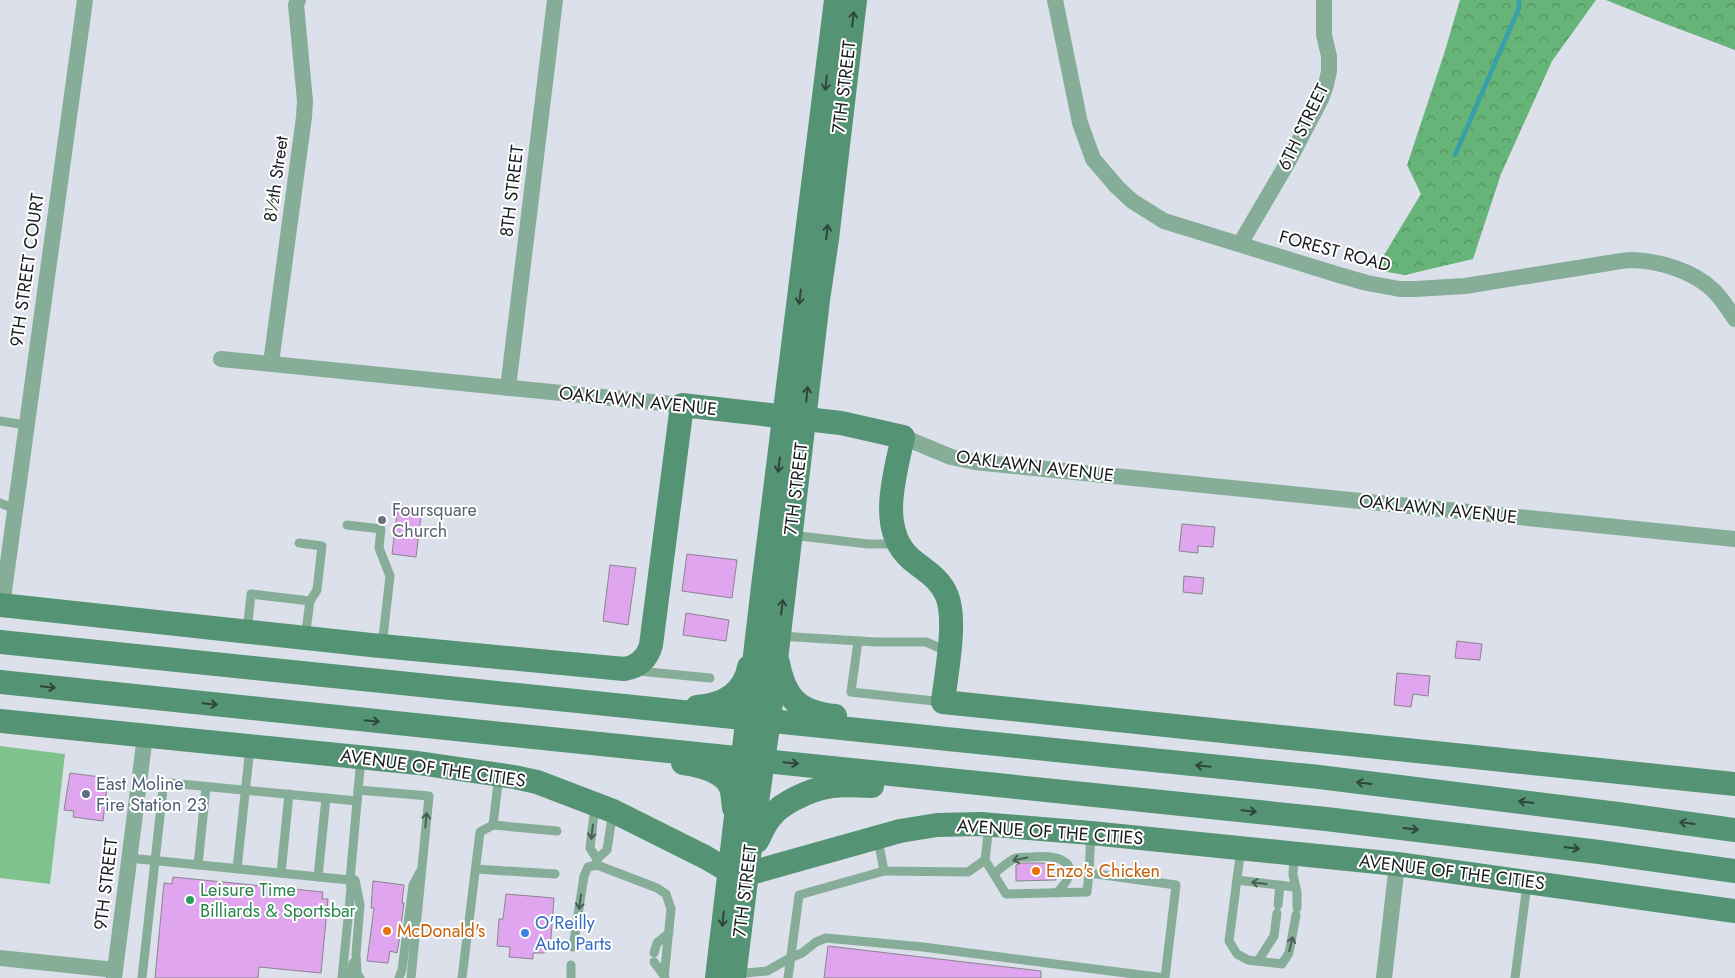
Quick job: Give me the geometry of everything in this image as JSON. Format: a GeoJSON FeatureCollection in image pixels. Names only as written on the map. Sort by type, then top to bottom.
{"type":"FeatureCollection","features":[{"type":"Feature","properties":{"kind":"main road","name":"7TH STREET"},"geometry":{"type":"LineString","coordinates":[[758,719],[778,644],[791,534],[795,417],[836,0]]}},
{"type":"Feature","properties":{"kind":"main road","name":"7TH STREET"},"geometry":{"type":"LineString","coordinates":[[729,977],[758,719],[760,614],[818,300],[855,0]]}},
{"type":"Feature","properties":{"kind":"main road","name":"OAKLAWN AVENUE"},"geometry":{"type":"LineString","coordinates":[[682,405],[841,423],[903,437]]}},
{"type":"Feature","properties":{"kind":"main road"},"geometry":{"type":"LineString","coordinates":[[1,606],[382,646],[624,669],[632,668],[640,664],[649,652],[651,645],[682,405]]}},
{"type":"Feature","properties":{"kind":"main road"},"geometry":{"type":"LineString","coordinates":[[903,437],[892,496],[891,525],[898,544],[911,559],[936,578],[946,592],[952,617],[943,702],[1735,784]]}},
{"type":"Feature","properties":{"kind":"main road"},"geometry":{"type":"LineString","coordinates":[[667,710],[706,706],[731,698],[739,690],[748,673],[760,614]]}},
{"type":"Feature","properties":{"kind":"main road"},"geometry":{"type":"LineString","coordinates":[[0,642],[1329,778],[1735,830]]}},
{"type":"Feature","properties":{"kind":"main road"},"geometry":{"type":"LineString","coordinates":[[778,644],[785,688],[798,704],[815,713],[921,725],[1019,746]]}},
{"type":"Feature","properties":{"kind":"main road"},"geometry":{"type":"LineString","coordinates":[[0,682],[1439,832],[1735,871]]}},
{"type":"Feature","properties":{"kind":"main road","name":"AVENUE OF THE CITIES"},"geometry":{"type":"LineString","coordinates":[[0,721],[499,774],[537,782],[604,807],[698,853],[742,867],[900,831],[937,825],[989,824],[1397,864],[1735,911]]}},
{"type":"Feature","properties":{"kind":"main road"},"geometry":{"type":"LineString","coordinates":[[474,731],[583,754],[696,765],[715,772],[727,782],[731,788],[736,820]]}},
{"type":"Feature","properties":{"kind":"main road","name":"7TH STREET"},"geometry":{"type":"LineString","coordinates":[[742,867],[736,820],[753,759]]}},
{"type":"Feature","properties":{"kind":"main road"},"geometry":{"type":"LineString","coordinates":[[742,867],[768,819],[774,812],[795,799],[824,786],[856,785],[1002,796],[1126,798]]}},
{"type":"Feature","properties":{"kind":"street","name":"9TH STREET COURT"},"geometry":{"type":"LineString","coordinates":[[1,606],[7,506],[26,425],[85,0]]}},
{"type":"Feature","properties":{"kind":"street","name":"8½th Street"},"geometry":{"type":"LineString","coordinates":[[271,363],[306,101],[296,5],[298,0]]}},
{"type":"Feature","properties":{"kind":"street","name":"8TH STREET"},"geometry":{"type":"LineString","coordinates":[[508,388],[555,0]]}},
{"type":"Feature","properties":{"kind":"street","name":"FOREST ROAD"},"geometry":{"type":"LineString","coordinates":[[1055,0],[1080,123],[1093,159],[1132,201],[1164,221],[1367,283],[1400,289],[1464,286],[1631,260],[1649,262],[1674,268],[1703,282],[1714,291],[1735,319]]}},
{"type":"Feature","properties":{"kind":"street","name":"6TH STREET"},"geometry":{"type":"LineString","coordinates":[[1240,244],[1288,162],[1321,99],[1326,85],[1329,71],[1324,35],[1324,0]]}},
{"type":"Feature","properties":{"kind":"street","name":"OAKLAWN AVENUE"},"geometry":{"type":"LineString","coordinates":[[221,359],[682,405]]}},
{"type":"Feature","properties":{"kind":"street","name":"OAKLAWN AVENUE"},"geometry":{"type":"LineString","coordinates":[[903,437],[951,457],[999,466],[1094,474],[1735,540]]}},
{"type":"Feature","properties":{"kind":"street","name":"9TH STREET"},"geometry":{"type":"LineString","coordinates":[[114,974],[145,736]]}},
{"type":"Feature","properties":{"kind":"street"},"geometry":{"type":"LineString","coordinates":[[1384,978],[1397,864]]}},
{"type":"Feature","properties":{"kind":"street"},"geometry":{"type":"LineString","coordinates":[[0,958],[114,974]]}},
{"type":"Feature","properties":{"kind":"lane"},"geometry":{"type":"LineString","coordinates":[[0,421],[26,425]]}},
{"type":"Feature","properties":{"kind":"lane"},"geometry":{"type":"LineString","coordinates":[[347,526],[381,529],[379,548],[390,576],[382,646]]}},
{"type":"Feature","properties":{"kind":"lane"},"geometry":{"type":"LineString","coordinates":[[791,534],[868,544],[898,544]]}},
{"type":"Feature","properties":{"kind":"lane"},"geometry":{"type":"LineString","coordinates":[[298,543],[322,546],[317,590],[310,601],[305,638]]}},
{"type":"Feature","properties":{"kind":"lane"},"geometry":{"type":"LineString","coordinates":[[247,632],[251,594],[310,601]]}},
{"type":"Feature","properties":{"kind":"lane"},"geometry":{"type":"LineString","coordinates":[[858,641],[851,692],[943,702]]}},
{"type":"Feature","properties":{"kind":"lane"},"geometry":{"type":"LineString","coordinates":[[778,644],[858,641],[926,642],[949,652]]}},
{"type":"Feature","properties":{"kind":"lane"},"geometry":{"type":"LineString","coordinates":[[624,669],[710,678]]}},
{"type":"Feature","properties":{"kind":"lane"},"geometry":{"type":"LineString","coordinates":[[237,869],[250,747]]}},
{"type":"Feature","properties":{"kind":"lane"},"geometry":{"type":"LineString","coordinates":[[342,978],[361,758]]}},
{"type":"Feature","properties":{"kind":"lane"},"geometry":{"type":"LineString","coordinates":[[493,825],[499,774]]}},
{"type":"Feature","properties":{"kind":"lane"},"geometry":{"type":"LineString","coordinates":[[142,978],[163,789],[170,782],[357,800]]}},
{"type":"Feature","properties":{"kind":"lane"},"geometry":{"type":"LineString","coordinates":[[198,865],[206,786]]}},
{"type":"Feature","properties":{"kind":"lane"},"geometry":{"type":"LineString","coordinates":[[358,790],[428,796],[411,978]]}},
{"type":"Feature","properties":{"kind":"lane"},"geometry":{"type":"LineString","coordinates":[[281,873],[289,794]]}},
{"type":"Feature","properties":{"kind":"lane"},"geometry":{"type":"LineString","coordinates":[[318,877],[326,798]]}},
{"type":"Feature","properties":{"kind":"lane"},"geometry":{"type":"LineString","coordinates":[[574,947],[584,876],[588,868],[597,862],[607,850],[604,807]]}},
{"type":"Feature","properties":{"kind":"lane"},"geometry":{"type":"LineString","coordinates":[[604,807],[590,848],[597,862],[657,888],[666,894],[670,909],[664,977]]}},
{"type":"Feature","properties":{"kind":"lane"},"geometry":{"type":"LineString","coordinates":[[989,824],[985,860],[1006,894],[1087,892],[1091,833]]}},
{"type":"Feature","properties":{"kind":"lane"},"geometry":{"type":"LineString","coordinates":[[462,978],[480,832],[493,825],[557,831]]}},
{"type":"Feature","properties":{"kind":"lane"},"geometry":{"type":"LineString","coordinates":[[878,837],[884,871]]}},
{"type":"Feature","properties":{"kind":"lane"},"geometry":{"type":"LineString","coordinates":[[1241,848],[1229,941],[1237,954],[1248,960],[1282,964],[1289,953],[1297,912],[1296,887],[1293,875],[1294,854]]}},
{"type":"Feature","properties":{"kind":"lane"},"geometry":{"type":"LineString","coordinates":[[994,874],[1017,858],[1038,856],[1059,858],[1067,863],[1070,875],[1067,883],[1057,893]]}},
{"type":"Feature","properties":{"kind":"lane"},"geometry":{"type":"LineString","coordinates":[[129,858],[350,880]]}},
{"type":"Feature","properties":{"kind":"lane"},"geometry":{"type":"LineString","coordinates":[[787,977],[799,895],[884,871],[968,872],[985,860]]}},
{"type":"Feature","properties":{"kind":"lane"},"geometry":{"type":"LineString","coordinates":[[352,863],[360,905],[356,954],[357,974],[360,978]]}},
{"type":"Feature","properties":{"kind":"lane"},"geometry":{"type":"LineString","coordinates":[[399,978],[402,970],[413,885],[422,869]]}},
{"type":"Feature","properties":{"kind":"lane"},"geometry":{"type":"LineString","coordinates":[[476,869],[555,874]]}},
{"type":"Feature","properties":{"kind":"lane"},"geometry":{"type":"LineString","coordinates":[[729,977],[767,971],[826,938],[1165,978],[1176,886],[1089,873]]}},
{"type":"Feature","properties":{"kind":"lane"},"geometry":{"type":"LineString","coordinates":[[1237,880],[1296,887]]}},
{"type":"Feature","properties":{"kind":"lane"},"geometry":{"type":"LineString","coordinates":[[1515,978],[1528,881]]}},
{"type":"Feature","properties":{"kind":"lane"},"geometry":{"type":"LineString","coordinates":[[1258,961],[1274,936],[1280,885]]}},
{"type":"Feature","properties":{"kind":"lane"},"geometry":{"type":"LineString","coordinates":[[664,977],[654,958],[657,943],[668,933]]}},
{"type":"Feature","properties":{"kind":"lane"},"geometry":{"type":"LineString","coordinates":[[350,978],[351,967],[356,954]]}},
{"type":"Feature","properties":{"kind":"lane"},"geometry":{"type":"LineString","coordinates":[[571,965],[571,978]]}},
{"type":"Feature","properties":{"kind":"green space"},"geometry":{"type":"Polygon","coordinates":[[[1460,0],[1596,0],[1552,61],[1501,174],[1473,259],[1405,275],[1375,270],[1421,194],[1407,165],[1460,0]]]}},
{"type":"Feature","properties":{"kind":"green space"},"geometry":{"type":"Polygon","coordinates":[[[1606,0],[1735,0],[1735,50],[1658,21],[1606,0]]]}},
{"type":"Feature","properties":{"kind":"green space"},"geometry":{"type":"Polygon","coordinates":[[[0,746],[65,754],[50,884],[0,878],[0,746]]]}},
{"type":"Feature","properties":{"kind":"building"},"geometry":{"type":"Polygon","coordinates":[[[398,505],[422,508],[416,557],[392,554],[398,505]]]}},
{"type":"Feature","properties":{"kind":"building"},"geometry":{"type":"Polygon","coordinates":[[[1182,524],[1215,527],[1213,547],[1198,546],[1198,553],[1179,551],[1182,524]]]}},
{"type":"Feature","properties":{"kind":"building"},"geometry":{"type":"Polygon","coordinates":[[[687,554],[737,560],[732,598],[682,591],[687,554]]]}},
{"type":"Feature","properties":{"kind":"building"},"geometry":{"type":"Polygon","coordinates":[[[610,565],[636,568],[628,625],[603,621],[610,565]]]}},
{"type":"Feature","properties":{"kind":"building"},"geometry":{"type":"Polygon","coordinates":[[[1184,576],[1204,578],[1202,594],[1183,592],[1184,576]]]}},
{"type":"Feature","properties":{"kind":"building"},"geometry":{"type":"Polygon","coordinates":[[[686,613],[729,620],[726,641],[683,635],[686,613]]]}},
{"type":"Feature","properties":{"kind":"building"},"geometry":{"type":"Polygon","coordinates":[[[1457,641],[1482,644],[1480,660],[1455,658],[1457,641]]]}},
{"type":"Feature","properties":{"kind":"building"},"geometry":{"type":"Polygon","coordinates":[[[1397,673],[1430,676],[1428,696],[1413,694],[1411,707],[1394,705],[1397,673]]]}},
{"type":"Feature","properties":{"kind":"building","name":"East Moline Fire Station 23"},"geometry":{"type":"Polygon","coordinates":[[[70,773],[108,778],[103,821],[73,817],[74,811],[64,810],[70,773]]]}},
{"type":"Feature","properties":{"kind":"building","name":"Enzo's Chicken"},"geometry":{"type":"Polygon","coordinates":[[[1022,863],[1056,865],[1056,880],[1016,881],[1016,865],[1022,863]]]}},
{"type":"Feature","properties":{"kind":"building"},"geometry":{"type":"Polygon","coordinates":[[[173,877],[323,892],[322,899],[328,899],[321,973],[259,967],[258,978],[155,978],[164,883],[172,884],[173,877]]]}},
{"type":"Feature","properties":{"kind":"building","name":"McDonald's"},"geometry":{"type":"Polygon","coordinates":[[[373,881],[404,885],[402,903],[404,903],[397,953],[390,951],[388,963],[367,961],[374,908],[371,908],[373,881]]]}},
{"type":"Feature","properties":{"kind":"building","name":"O'Reilly Auto Parts"},"geometry":{"type":"Polygon","coordinates":[[[506,894],[554,898],[550,950],[545,949],[544,953],[533,953],[533,959],[509,957],[510,947],[497,946],[499,919],[503,919],[506,894]]]}},
{"type":"Feature","properties":{"kind":"building"},"geometry":{"type":"Polygon","coordinates":[[[828,946],[1041,971],[1041,978],[824,978],[828,946]]]}},
{"type":"Feature","properties":{"kind":"waterway"},"geometry":{"type":"LineString","coordinates":[[1455,155],[1519,8],[1519,0]]}},
{"type":"Feature","properties":{"kind":"place","name":"Foursquare Church"},"geometry":{"type":"Point","coordinates":[382,520]}},
{"type":"Feature","properties":{"kind":"place","name":"East Moline Fire Station 23"},"geometry":{"type":"Point","coordinates":[86,794]}},
{"type":"Feature","properties":{"kind":"place","name":"Enzo's Chicken"},"geometry":{"type":"Point","coordinates":[1036,871]}},
{"type":"Feature","properties":{"kind":"place","name":"Leisure Time Billiards & Sportsbar"},"geometry":{"type":"Point","coordinates":[190,900]}},
{"type":"Feature","properties":{"kind":"place","name":"McDonald's"},"geometry":{"type":"Point","coordinates":[387,931]}},
{"type":"Feature","properties":{"kind":"place","name":"O'Reilly Auto Parts"},"geometry":{"type":"Point","coordinates":[525,933]}}]}
